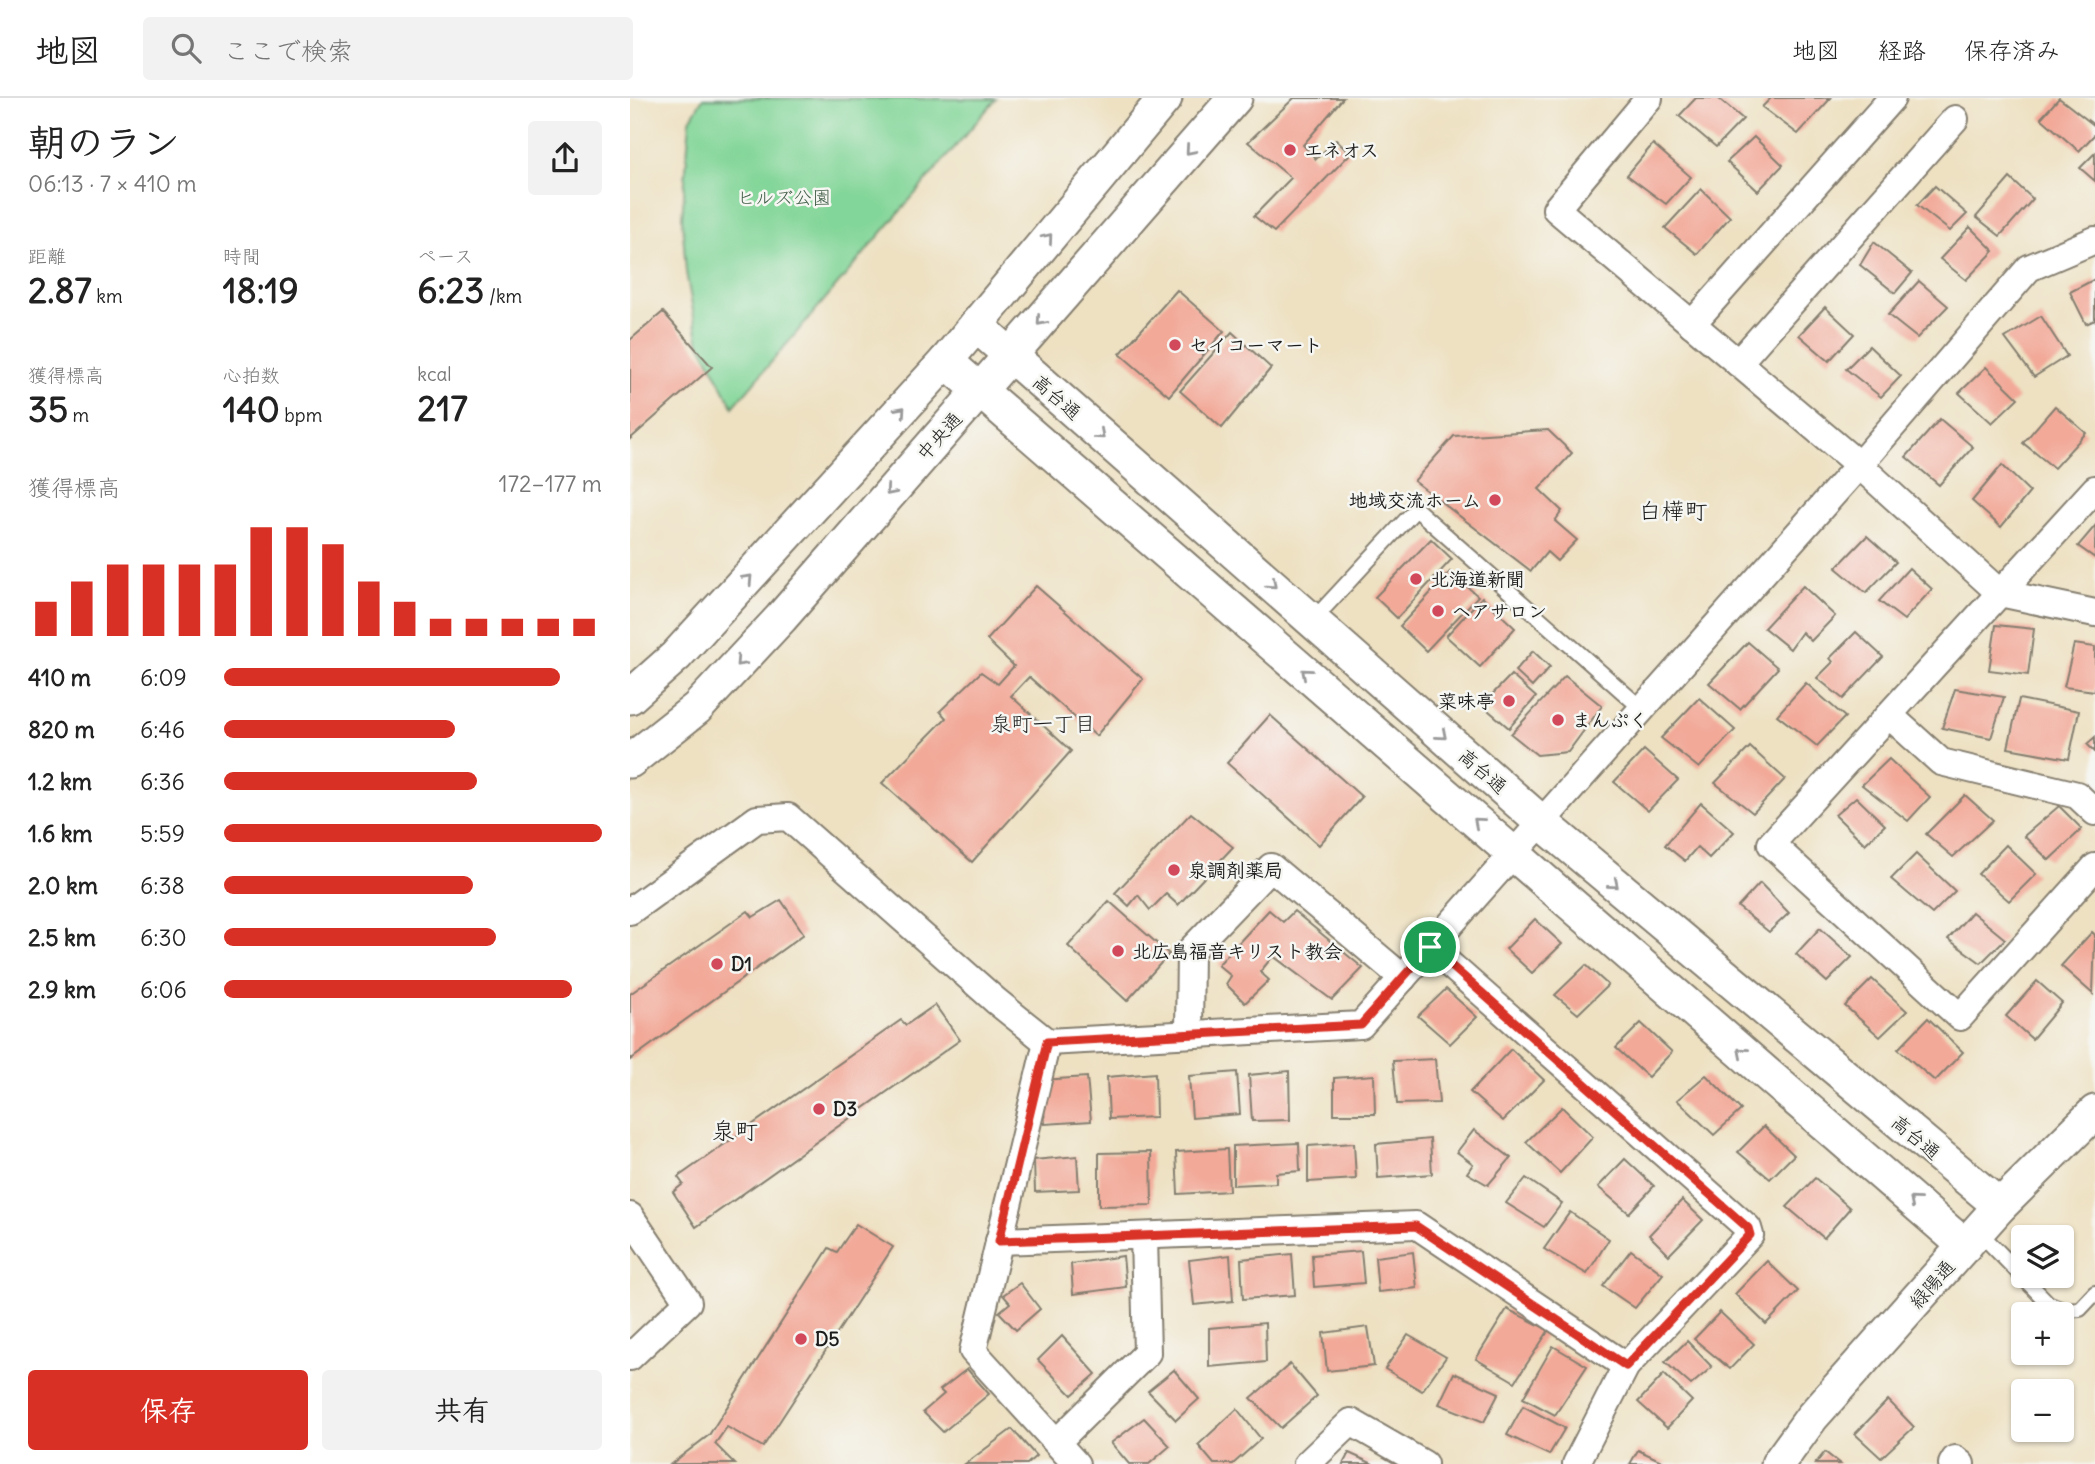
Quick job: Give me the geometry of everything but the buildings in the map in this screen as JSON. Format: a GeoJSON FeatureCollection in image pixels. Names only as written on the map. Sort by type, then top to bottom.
{"type":"FeatureCollection","features":[{"type":"Feature","properties":{"kind":"street"},"geometry":{"type":"LineString","coordinates":[[630,697],[676,656],[946,361],[1165,98]]}},
{"type":"Feature","properties":{"kind":"street"},"geometry":{"type":"LineString","coordinates":[[1649,98],[1556,209],[1859,465],[2000,593],[2095,613]]}},
{"type":"Feature","properties":{"kind":"street"},"geometry":{"type":"LineString","coordinates":[[1692,324],[1892,98]]}},
{"type":"Feature","properties":{"kind":"street","name":"中央通"},"geometry":{"type":"LineString","coordinates":[[630,761],[697,708],[780,618],[1232,99]]}},
{"type":"Feature","properties":{"kind":"street"},"geometry":{"type":"LineString","coordinates":[[1738,363],[1955,120]]}},
{"type":"Feature","properties":{"kind":"street"},"geometry":{"type":"LineString","coordinates":[[630,911],[757,819],[788,817],[996,1001],[1047,1042],[1361,1025],[1859,465],[2029,268],[2095,240]]}},
{"type":"Feature","properties":{"kind":"street","name":"高台通"},"geometry":{"type":"LineString","coordinates":[[976,325],[1541,822],[2000,1206]]}},
{"type":"Feature","properties":{"kind":"street"},"geometry":{"type":"LineString","coordinates":[[946,361],[1514,853],[1972,1239]]}},
{"type":"Feature","properties":{"kind":"street"},"geometry":{"type":"LineString","coordinates":[[2095,489],[1771,844],[1960,1017],[2095,867]]}},
{"type":"Feature","properties":{"kind":"street"},"geometry":{"type":"LineString","coordinates":[[1889,715],[1941,762],[2077,795],[2095,812]]}},
{"type":"Feature","properties":{"kind":"street"},"geometry":{"type":"LineString","coordinates":[[1189,1033],[1190,951],[1271,867],[1403,978]]}},
{"type":"Feature","properties":{"kind":"street"},"geometry":{"type":"LineString","coordinates":[[1430,947],[1748,1228],[1750,1235],[1626,1366],[1576,1464]]}},
{"type":"Feature","properties":{"kind":"street"},"geometry":{"type":"LineString","coordinates":[[1047,1042],[973,1351],[1076,1464]]}},
{"type":"Feature","properties":{"kind":"street","name":"緑陽通"},"geometry":{"type":"LineString","coordinates":[[1778,1464],[1812,1417],[2000,1206],[2095,1112]]}},
{"type":"Feature","properties":{"kind":"street"},"geometry":{"type":"LineString","coordinates":[[630,1216],[688,1302],[630,1357]]}},
{"type":"Feature","properties":{"kind":"street"},"geometry":{"type":"LineString","coordinates":[[999,1241],[1416,1226],[1626,1366]]}},
{"type":"Feature","properties":{"kind":"street"},"geometry":{"type":"LineString","coordinates":[[1057,1442],[1147,1353],[1144,1237]]}},
{"type":"Feature","properties":{"kind":"street"},"geometry":{"type":"LineString","coordinates":[[1307,1464],[1351,1422],[1424,1464]]}},
{"type":"Feature","properties":{"kind":"street"},"geometry":{"type":"LineString","coordinates":[[1952,1464],[1955,1459],[1961,1464]]}},
{"type":"Feature","properties":{"kind":"lane"},"geometry":{"type":"LineString","coordinates":[[1313,620],[1416,509],[1641,708]]}},
{"type":"Feature","properties":{"kind":"lane"},"geometry":{"type":"LineString","coordinates":[[1972,1239],[2048,1303],[2065,1310],[2080,1309],[2095,1293]]}},
{"type":"Feature","properties":{"kind":"green space","name":"ヒルズ公園"},"geometry":{"type":"Polygon","coordinates":[[[703,98],[996,99],[733,407],[698,339],[686,272],[682,218],[690,120],[703,98]]]}},
{"type":"Feature","properties":{"kind":"place","name":"エネオス"},"geometry":{"type":"Point","coordinates":[1290,150]}},
{"type":"Feature","properties":{"kind":"place","name":"セイコーマート"},"geometry":{"type":"Point","coordinates":[1175,345]}},
{"type":"Feature","properties":{"kind":"place","name":"地域交流ホーム"},"geometry":{"type":"Point","coordinates":[1495,500]}},
{"type":"Feature","properties":{"kind":"place","name":"北海道新聞"},"geometry":{"type":"Point","coordinates":[1416,579]}},
{"type":"Feature","properties":{"kind":"place","name":"ヘアサロン"},"geometry":{"type":"Point","coordinates":[1438,611]}},
{"type":"Feature","properties":{"kind":"place","name":"菜味亭"},"geometry":{"type":"Point","coordinates":[1509,701]}},
{"type":"Feature","properties":{"kind":"place","name":"まんぷく"},"geometry":{"type":"Point","coordinates":[1558,720]}},
{"type":"Feature","properties":{"kind":"place","name":"泉調剤薬局"},"geometry":{"type":"Point","coordinates":[1174,870]}},
{"type":"Feature","properties":{"kind":"place","name":"北広島福音キリスト教会"},"geometry":{"type":"Point","coordinates":[1118,951]}},
{"type":"Feature","properties":{"kind":"place","name":"D1"},"geometry":{"type":"Point","coordinates":[717,964]}},
{"type":"Feature","properties":{"kind":"place","name":"D3"},"geometry":{"type":"Point","coordinates":[819,1109]}},
{"type":"Feature","properties":{"kind":"place","name":"D5"},"geometry":{"type":"Point","coordinates":[801,1339]}},
{"type":"Feature","properties":{"kind":"district","name":"白樺町"},"geometry":{"type":"Point","coordinates":[1673,511]}},
{"type":"Feature","properties":{"kind":"district","name":"泉町一丁目"},"geometry":{"type":"Point","coordinates":[1043,724]}},
{"type":"Feature","properties":{"kind":"district","name":"泉町"},"geometry":{"type":"Point","coordinates":[735,1131]}},
{"type":"Feature","properties":{"kind":"route"},"geometry":{"type":"LineString","coordinates":[[1430,947],[1748,1228],[1750,1235],[1626,1366],[1416,1226],[999,1241],[1047,1042],[1361,1025],[1430,947]]}}]}
